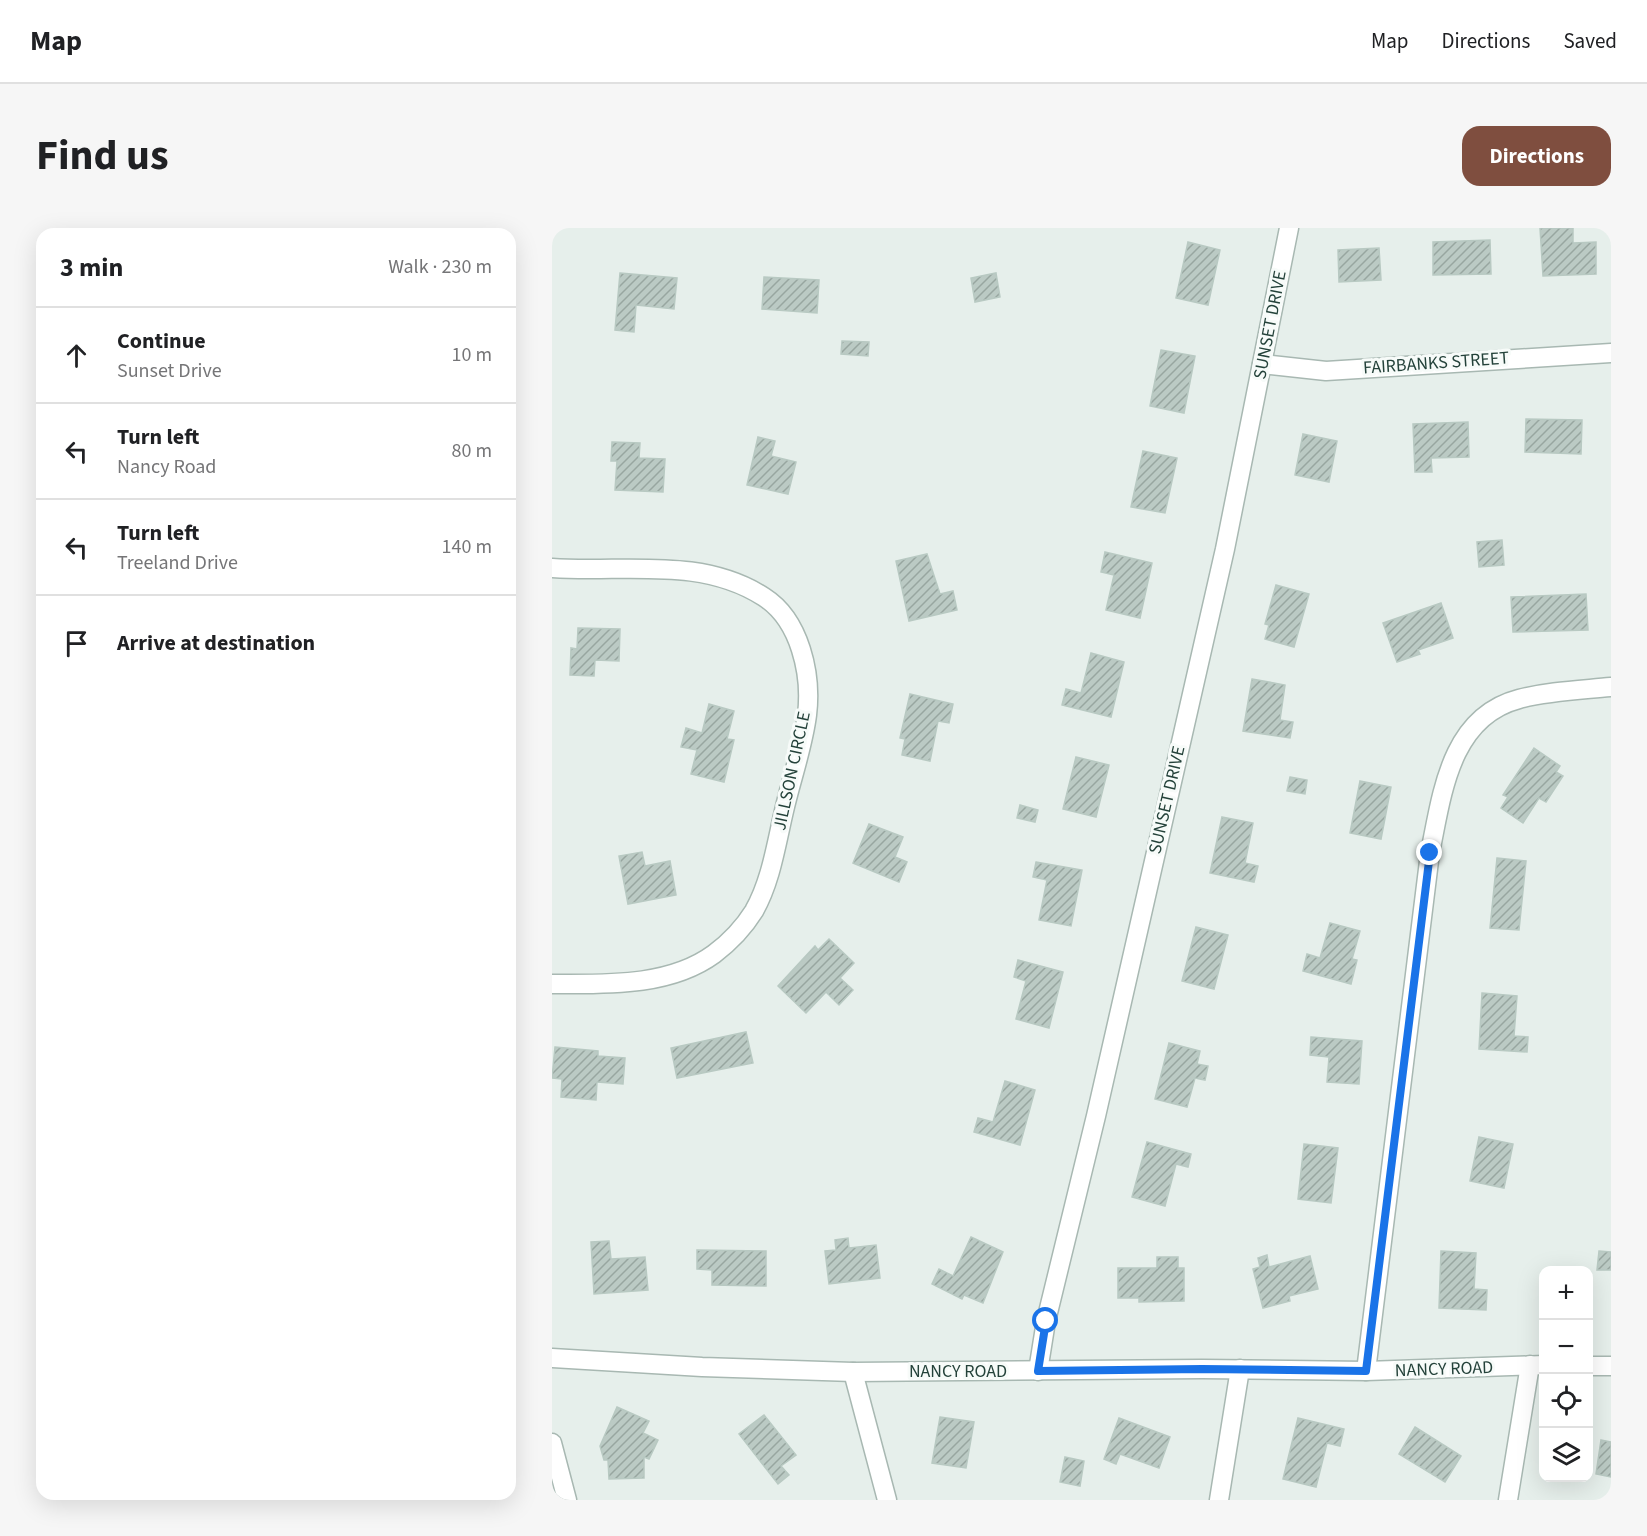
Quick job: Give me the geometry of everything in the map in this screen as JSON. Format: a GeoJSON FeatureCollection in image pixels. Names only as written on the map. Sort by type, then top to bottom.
{"type":"FeatureCollection","features":[{"type":"Feature","properties":{"kind":"street","name":"SUNSET DRIVE"},"geometry":{"type":"LineString","coordinates":[[1038,1371],[1046,1321],[1096,1116],[1225,549],[1289,228]]}},
{"type":"Feature","properties":{"kind":"street","name":"FAIRBANKS STREET"},"geometry":{"type":"LineString","coordinates":[[1262,364],[1326,371],[1611,354]]}},
{"type":"Feature","properties":{"kind":"street","name":"JILLSON CIRCLE"},"geometry":{"type":"LineString","coordinates":[[552,568],[685,569],[728,579],[766,598],[789,623],[796,636],[806,678],[807,714],[767,881],[753,911],[735,935],[712,955],[685,969],[648,979],[595,984],[552,984]]}},
{"type":"Feature","properties":{"kind":"street"},"geometry":{"type":"LineString","coordinates":[[1366,1371],[1430,853],[1444,784],[1466,736],[1488,715],[1518,699],[1611,687]]}},
{"type":"Feature","properties":{"kind":"street","name":"NANCY ROAD"},"geometry":{"type":"LineString","coordinates":[[552,1358],[702,1367],[853,1372],[1240,1369],[1366,1371],[1537,1365]]}},
{"type":"Feature","properties":{"kind":"street"},"geometry":{"type":"LineString","coordinates":[[1508,1500],[1537,1365]]}},
{"type":"Feature","properties":{"kind":"street"},"geometry":{"type":"LineString","coordinates":[[1593,1366],[1611,1366]]}},
{"type":"Feature","properties":{"kind":"street"},"geometry":{"type":"LineString","coordinates":[[1219,1500],[1240,1369]]}},
{"type":"Feature","properties":{"kind":"street"},"geometry":{"type":"LineString","coordinates":[[853,1372],[887,1500]]}},
{"type":"Feature","properties":{"kind":"street"},"geometry":{"type":"LineString","coordinates":[[552,1443],[567,1500]]}},
{"type":"Feature","properties":{"kind":"building"},"geometry":{"type":"Polygon","coordinates":[[[1540,228],[1573,228],[1573,243],[1596,242],[1596,274],[1543,276],[1540,228]]]}},
{"type":"Feature","properties":{"kind":"building"},"geometry":{"type":"Polygon","coordinates":[[[1490,240],[1491,274],[1433,275],[1433,242],[1490,240]]]}},
{"type":"Feature","properties":{"kind":"building"},"geometry":{"type":"Polygon","coordinates":[[[1188,242],[1220,250],[1208,305],[1176,298],[1188,242]]]}},
{"type":"Feature","properties":{"kind":"building"},"geometry":{"type":"Polygon","coordinates":[[[1379,248],[1381,280],[1339,282],[1338,250],[1379,248]]]}},
{"type":"Feature","properties":{"kind":"building"},"geometry":{"type":"Polygon","coordinates":[[[620,273],[677,278],[674,309],[636,305],[634,332],[615,330],[620,273]]]}},
{"type":"Feature","properties":{"kind":"building"},"geometry":{"type":"Polygon","coordinates":[[[996,273],[1000,297],[975,302],[971,278],[996,273]]]}},
{"type":"Feature","properties":{"kind":"building"},"geometry":{"type":"Polygon","coordinates":[[[764,277],[819,280],[817,313],[762,309],[764,277]]]}},
{"type":"Feature","properties":{"kind":"building"},"geometry":{"type":"Polygon","coordinates":[[[842,341],[869,342],[868,356],[841,354],[842,341]]]}},
{"type":"Feature","properties":{"kind":"building"},"geometry":{"type":"Polygon","coordinates":[[[1161,350],[1195,356],[1184,413],[1150,406],[1161,350]]]}},
{"type":"Feature","properties":{"kind":"building"},"geometry":{"type":"Polygon","coordinates":[[[1526,419],[1582,420],[1581,454],[1525,452],[1526,419]]]}},
{"type":"Feature","properties":{"kind":"building"},"geometry":{"type":"Polygon","coordinates":[[[1468,422],[1469,457],[1431,458],[1432,472],[1415,472],[1413,424],[1468,422]]]}},
{"type":"Feature","properties":{"kind":"building"},"geometry":{"type":"Polygon","coordinates":[[[1303,434],[1337,441],[1329,482],[1295,475],[1303,434]]]}},
{"type":"Feature","properties":{"kind":"building"},"geometry":{"type":"Polygon","coordinates":[[[758,437],[775,441],[771,456],[796,462],[788,494],[747,485],[758,437]]]}},
{"type":"Feature","properties":{"kind":"building"},"geometry":{"type":"Polygon","coordinates":[[[612,442],[640,443],[639,458],[665,459],[663,492],[615,490],[617,461],[611,461],[612,442]]]}},
{"type":"Feature","properties":{"kind":"building"},"geometry":{"type":"Polygon","coordinates":[[[1143,451],[1177,458],[1165,513],[1131,507],[1143,451]]]}},
{"type":"Feature","properties":{"kind":"building"},"geometry":{"type":"Polygon","coordinates":[[[1502,540],[1504,565],[1479,567],[1477,542],[1502,540]]]}},
{"type":"Feature","properties":{"kind":"building"},"geometry":{"type":"Polygon","coordinates":[[[1105,552],[1152,563],[1140,618],[1106,610],[1114,575],[1101,572],[1105,552]]]}},
{"type":"Feature","properties":{"kind":"building"},"geometry":{"type":"Polygon","coordinates":[[[927,554],[940,594],[953,591],[957,610],[909,621],[896,561],[927,554]]]}},
{"type":"Feature","properties":{"kind":"building"},"geometry":{"type":"Polygon","coordinates":[[[1276,585],[1309,594],[1294,647],[1265,639],[1269,625],[1265,624],[1276,585]]]}},
{"type":"Feature","properties":{"kind":"building"},"geometry":{"type":"Polygon","coordinates":[[[1586,594],[1588,630],[1513,632],[1511,597],[1586,594]]]}},
{"type":"Feature","properties":{"kind":"building"},"geometry":{"type":"Polygon","coordinates":[[[1441,603],[1453,638],[1418,650],[1420,654],[1397,662],[1383,623],[1441,603]]]}},
{"type":"Feature","properties":{"kind":"building"},"geometry":{"type":"Polygon","coordinates":[[[578,628],[620,629],[619,661],[595,660],[594,676],[570,675],[571,648],[577,649],[578,628]]]}},
{"type":"Feature","properties":{"kind":"building"},"geometry":{"type":"Polygon","coordinates":[[[1091,653],[1124,662],[1111,717],[1062,705],[1066,689],[1081,693],[1091,653]]]}},
{"type":"Feature","properties":{"kind":"building"},"geometry":{"type":"Polygon","coordinates":[[[1252,679],[1285,685],[1280,720],[1293,722],[1290,738],[1243,731],[1252,679]]]}},
{"type":"Feature","properties":{"kind":"building"},"geometry":{"type":"Polygon","coordinates":[[[910,694],[953,704],[949,723],[938,721],[930,761],[902,755],[905,739],[900,738],[910,694]]]}},
{"type":"Feature","properties":{"kind":"building"},"geometry":{"type":"Polygon","coordinates":[[[709,704],[734,711],[727,739],[734,740],[724,782],[691,774],[697,750],[681,747],[686,728],[702,733],[709,704]]]}},
{"type":"Feature","properties":{"kind":"building"},"geometry":{"type":"Polygon","coordinates":[[[1534,748],[1560,766],[1556,772],[1563,776],[1546,802],[1539,798],[1523,823],[1501,808],[1508,797],[1503,795],[1534,748]]]}},
{"type":"Feature","properties":{"kind":"building"},"geometry":{"type":"Polygon","coordinates":[[[1076,757],[1109,765],[1096,817],[1063,809],[1076,757]]]}},
{"type":"Feature","properties":{"kind":"building"},"geometry":{"type":"Polygon","coordinates":[[[1290,777],[1307,780],[1305,794],[1287,791],[1290,777]]]}},
{"type":"Feature","properties":{"kind":"building"},"geometry":{"type":"Polygon","coordinates":[[[1360,781],[1391,787],[1381,839],[1350,833],[1360,781]]]}},
{"type":"Feature","properties":{"kind":"building"},"geometry":{"type":"Polygon","coordinates":[[[1020,805],[1038,810],[1035,822],[1017,818],[1020,805]]]}},
{"type":"Feature","properties":{"kind":"building"},"geometry":{"type":"Polygon","coordinates":[[[1222,817],[1253,823],[1245,863],[1258,866],[1254,882],[1210,873],[1222,817]]]}},
{"type":"Feature","properties":{"kind":"building"},"geometry":{"type":"Polygon","coordinates":[[[869,824],[903,837],[895,857],[907,862],[899,882],[853,863],[869,824]]]}},
{"type":"Feature","properties":{"kind":"building"},"geometry":{"type":"Polygon","coordinates":[[[642,852],[645,866],[670,861],[676,895],[628,904],[619,856],[642,852]]]}},
{"type":"Feature","properties":{"kind":"building"},"geometry":{"type":"Polygon","coordinates":[[[1497,858],[1526,861],[1519,930],[1490,928],[1497,858]]]}},
{"type":"Feature","properties":{"kind":"building"},"geometry":{"type":"Polygon","coordinates":[[[1036,862],[1082,870],[1071,926],[1039,920],[1047,880],[1033,877],[1036,862]]]}},
{"type":"Feature","properties":{"kind":"building"},"geometry":{"type":"Polygon","coordinates":[[[1330,923],[1360,931],[1352,959],[1357,960],[1351,984],[1303,971],[1307,954],[1320,958],[1330,923]]]}},
{"type":"Feature","properties":{"kind":"building"},"geometry":{"type":"Polygon","coordinates":[[[1196,927],[1228,935],[1214,989],[1182,981],[1196,927]]]}},
{"type":"Feature","properties":{"kind":"building"},"geometry":{"type":"Polygon","coordinates":[[[829,939],[854,963],[840,978],[853,990],[839,1005],[826,992],[806,1013],[778,986],[815,946],[818,950],[829,939]]]}},
{"type":"Feature","properties":{"kind":"building"},"geometry":{"type":"Polygon","coordinates":[[[1018,960],[1063,972],[1049,1028],[1016,1019],[1026,981],[1014,977],[1018,960]]]}},
{"type":"Feature","properties":{"kind":"building"},"geometry":{"type":"Polygon","coordinates":[[[1482,993],[1517,996],[1514,1036],[1528,1037],[1527,1052],[1479,1049],[1482,993]]]}},
{"type":"Feature","properties":{"kind":"building"},"geometry":{"type":"Polygon","coordinates":[[[746,1032],[753,1063],[677,1078],[671,1048],[746,1032]]]}},
{"type":"Feature","properties":{"kind":"building"},"geometry":{"type":"Polygon","coordinates":[[[1311,1037],[1362,1041],[1359,1084],[1327,1082],[1329,1057],[1310,1055],[1311,1037]]]}},
{"type":"Feature","properties":{"kind":"building"},"geometry":{"type":"Polygon","coordinates":[[[1169,1043],[1200,1051],[1197,1064],[1208,1066],[1205,1080],[1195,1078],[1187,1107],[1155,1099],[1169,1043]]]}},
{"type":"Feature","properties":{"kind":"building"},"geometry":{"type":"Polygon","coordinates":[[[555,1047],[598,1051],[598,1056],[625,1058],[623,1084],[597,1082],[596,1100],[561,1097],[562,1079],[552,1078],[555,1047]]]}},
{"type":"Feature","properties":{"kind":"building"},"geometry":{"type":"Polygon","coordinates":[[[1005,1081],[1035,1090],[1020,1145],[974,1132],[978,1118],[993,1122],[1005,1081]]]}},
{"type":"Feature","properties":{"kind":"building"},"geometry":{"type":"Polygon","coordinates":[[[1479,1137],[1513,1144],[1504,1188],[1470,1181],[1479,1137]]]}},
{"type":"Feature","properties":{"kind":"building"},"geometry":{"type":"Polygon","coordinates":[[[1147,1142],[1191,1154],[1188,1167],[1176,1164],[1165,1206],[1132,1197],[1147,1142]]]}},
{"type":"Feature","properties":{"kind":"building"},"geometry":{"type":"Polygon","coordinates":[[[1304,1144],[1338,1148],[1331,1203],[1298,1199],[1304,1144]]]}},
{"type":"Feature","properties":{"kind":"building"},"geometry":{"type":"Polygon","coordinates":[[[971,1237],[1003,1252],[983,1303],[964,1295],[962,1299],[932,1284],[939,1269],[953,1276],[971,1237]]]}},
{"type":"Feature","properties":{"kind":"building"},"geometry":{"type":"Polygon","coordinates":[[[848,1238],[849,1248],[876,1245],[880,1278],[829,1284],[825,1251],[836,1250],[835,1240],[848,1238]]]}},
{"type":"Feature","properties":{"kind":"building"},"geometry":{"type":"Polygon","coordinates":[[[609,1241],[611,1259],[645,1257],[648,1290],[594,1294],[591,1242],[609,1241]]]}},
{"type":"Feature","properties":{"kind":"building"},"geometry":{"type":"Polygon","coordinates":[[[697,1250],[766,1251],[766,1286],[712,1285],[712,1270],[697,1269],[697,1250]]]}},
{"type":"Feature","properties":{"kind":"building"},"geometry":{"type":"Polygon","coordinates":[[[1441,1251],[1476,1253],[1474,1289],[1487,1290],[1486,1310],[1439,1308],[1441,1251]]]}},
{"type":"Feature","properties":{"kind":"building"},"geometry":{"type":"Polygon","coordinates":[[[1599,1251],[1611,1252],[1611,1270],[1597,1270],[1599,1251]]]}},
{"type":"Feature","properties":{"kind":"building"},"geometry":{"type":"Polygon","coordinates":[[[1267,1255],[1269,1267],[1310,1256],[1318,1289],[1289,1296],[1290,1301],[1263,1308],[1253,1269],[1260,1267],[1258,1258],[1267,1255]]]}},
{"type":"Feature","properties":{"kind":"building"},"geometry":{"type":"Polygon","coordinates":[[[1157,1257],[1178,1257],[1178,1268],[1184,1268],[1184,1301],[1139,1302],[1139,1298],[1118,1298],[1118,1268],[1157,1268],[1157,1257]]]}},
{"type":"Feature","properties":{"kind":"building"},"geometry":{"type":"Polygon","coordinates":[[[617,1407],[649,1421],[643,1433],[658,1440],[649,1459],[644,1457],[644,1478],[609,1479],[608,1460],[604,1460],[600,1446],[617,1407]]]}},
{"type":"Feature","properties":{"kind":"building"},"geometry":{"type":"Polygon","coordinates":[[[764,1415],[796,1455],[781,1466],[789,1475],[778,1484],[739,1434],[764,1415]]]}},
{"type":"Feature","properties":{"kind":"building"},"geometry":{"type":"Polygon","coordinates":[[[940,1417],[974,1422],[966,1468],[932,1463],[940,1417]]]}},
{"type":"Feature","properties":{"kind":"building"},"geometry":{"type":"Polygon","coordinates":[[[1119,1418],[1170,1437],[1159,1468],[1120,1454],[1116,1464],[1104,1459],[1119,1418]]]}},
{"type":"Feature","properties":{"kind":"building"},"geometry":{"type":"Polygon","coordinates":[[[1298,1418],[1344,1429],[1340,1446],[1327,1443],[1316,1487],[1283,1479],[1298,1418]]]}},
{"type":"Feature","properties":{"kind":"building"},"geometry":{"type":"Polygon","coordinates":[[[1415,1427],[1461,1456],[1445,1482],[1399,1454],[1415,1427]]]}},
{"type":"Feature","properties":{"kind":"building"},"geometry":{"type":"Polygon","coordinates":[[[1601,1440],[1611,1442],[1611,1477],[1596,1474],[1601,1440]]]}},
{"type":"Feature","properties":{"kind":"building"},"geometry":{"type":"Polygon","coordinates":[[[1065,1457],[1084,1461],[1080,1486],[1060,1482],[1065,1457]]]}},
{"type":"Feature","properties":{"kind":"route"},"geometry":{"type":"LineString","coordinates":[[1046,1321],[1038,1371],[1202,1369],[1366,1371],[1430,853]]}}]}
